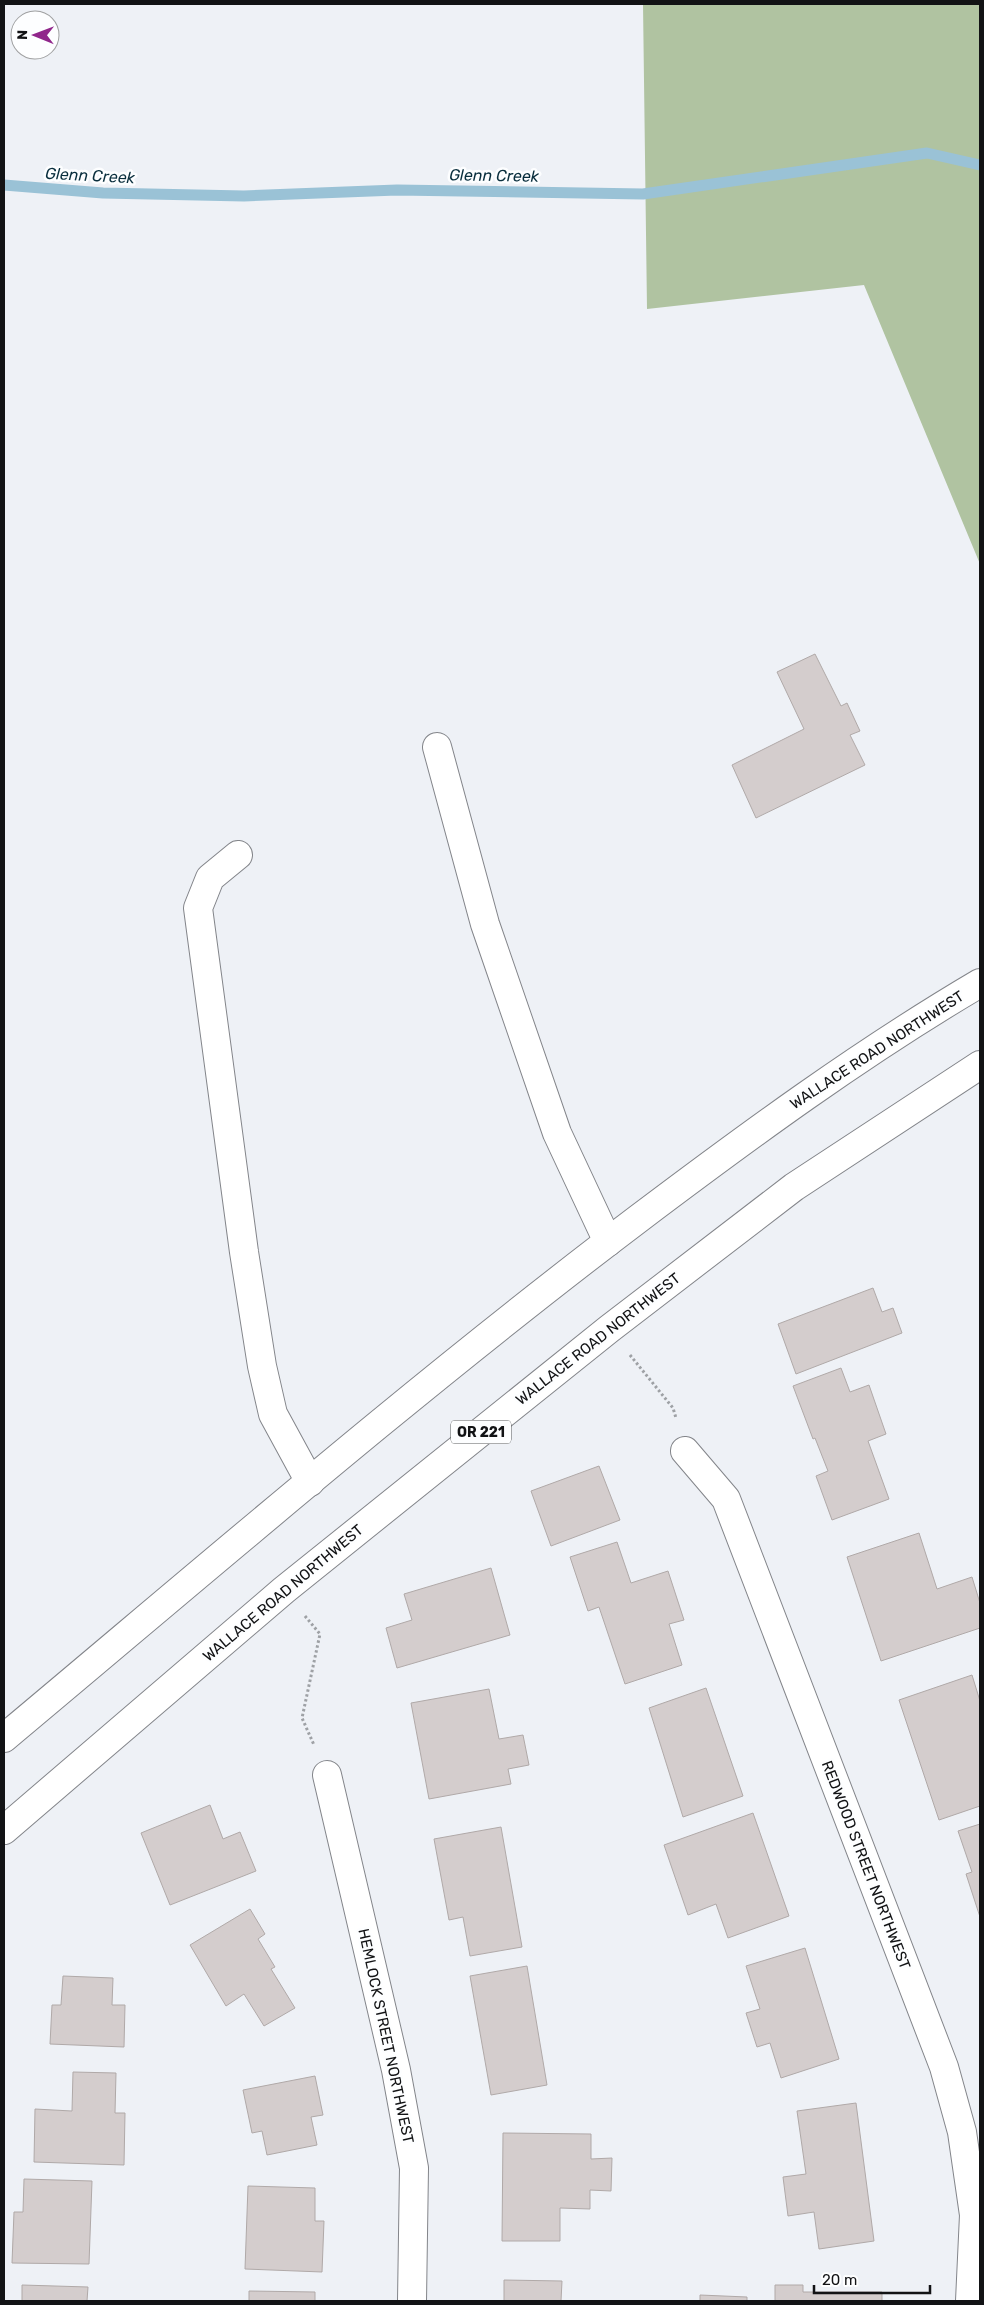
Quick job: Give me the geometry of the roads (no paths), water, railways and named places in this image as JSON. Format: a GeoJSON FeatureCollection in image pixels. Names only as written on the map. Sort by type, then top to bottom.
{"type":"FeatureCollection","features":[{"type":"Feature","properties":{"kind":"main road"},"geometry":{"type":"LineString","coordinates":[[437,747],[485,924],[556,1133],[608,1242]]}},
{"type":"Feature","properties":{"kind":"main road"},"geometry":{"type":"LineString","coordinates":[[238,856],[210,878],[198,908],[244,1252],[262,1366],[273,1414],[310,1482]]}},
{"type":"Feature","properties":{"kind":"main road","name":"WALLACE ROAD NORTHWEST"},"geometry":{"type":"LineString","coordinates":[[4,1738],[389,1416],[608,1242],[808,1094],[980,983]]}},
{"type":"Feature","properties":{"kind":"main road","name":"WALLACE ROAD NORTHWEST"},"geometry":{"type":"LineString","coordinates":[[4,1830],[284,1590],[609,1329],[794,1187],[980,1065]]}},
{"type":"Feature","properties":{"kind":"main road","name":"REDWOOD STREET NORTHWEST"},"geometry":{"type":"LineString","coordinates":[[685,1452],[726,1499],[944,2067],[962,2132],[974,2215],[970,2301]]}},
{"type":"Feature","properties":{"kind":"main road","name":"HEMLOCK STREET NORTHWEST"},"geometry":{"type":"LineString","coordinates":[[327,1775],[396,2070],[414,2168],[412,2301]]}},
{"type":"Feature","properties":{"kind":"waterway","name":"Glenn Creek"},"geometry":{"type":"LineString","coordinates":[[4,185],[103,193],[244,196],[397,190],[643,194],[927,153],[980,165]]}}]}
